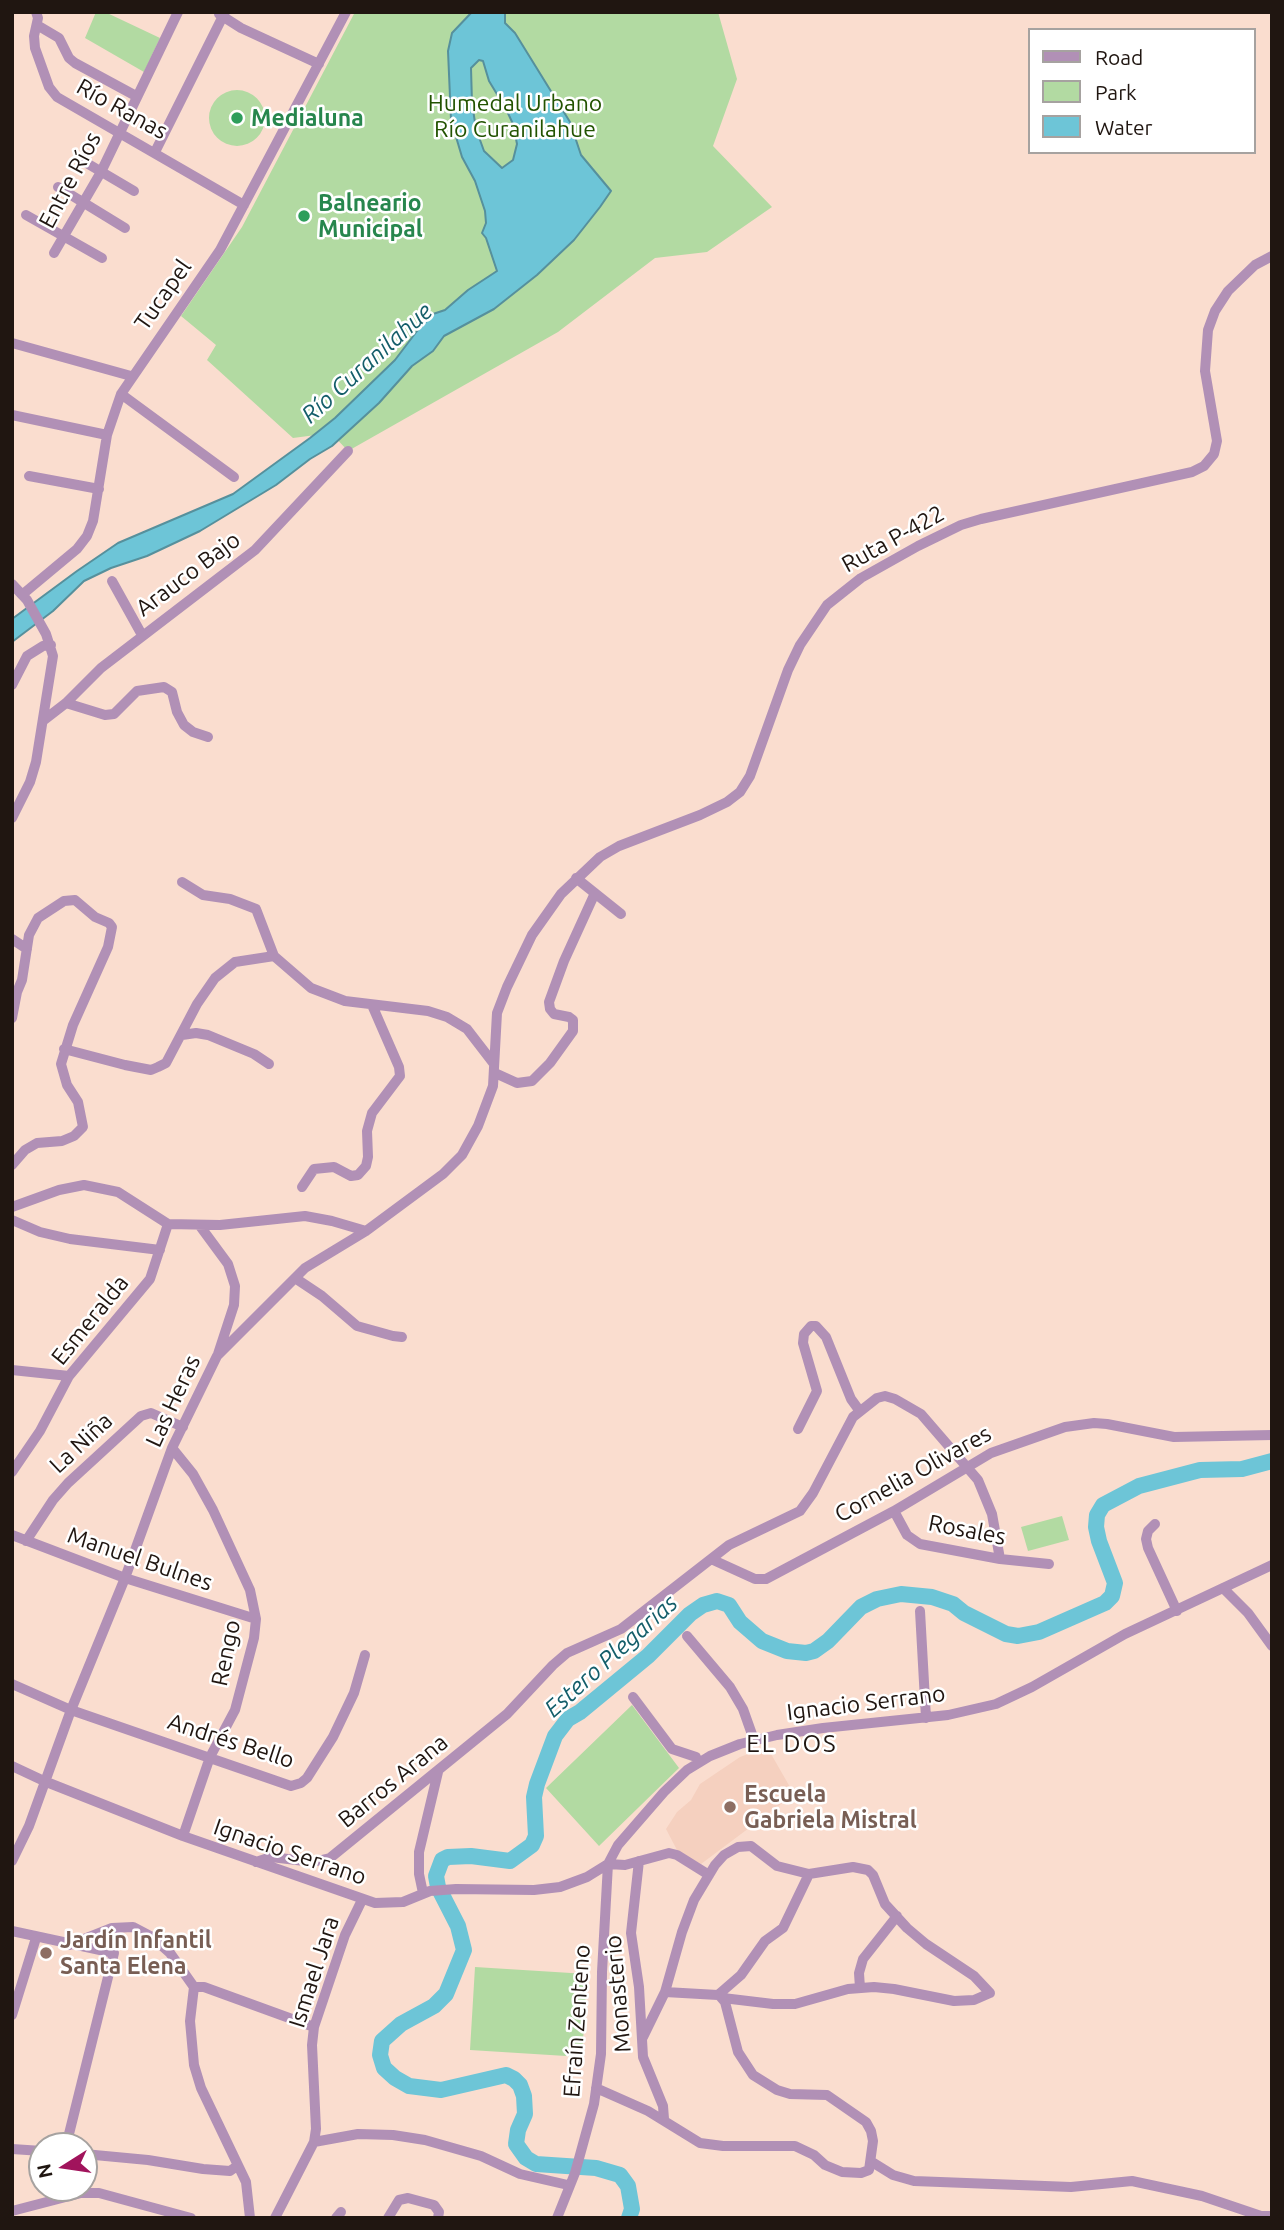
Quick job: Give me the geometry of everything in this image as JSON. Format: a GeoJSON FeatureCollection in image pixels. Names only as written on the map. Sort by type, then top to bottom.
{"type":"FeatureCollection","features":[{"type":"Feature","properties":{"kind":"street","name":"Río Ranas"},"geometry":{"type":"LineString","coordinates":[[36,12],[38,18],[35,48],[52,93],[244,205]]}},
{"type":"Feature","properties":{"kind":"street","name":"Entre Ríos"},"geometry":{"type":"LineString","coordinates":[[54,253],[101,172],[178,12]]}},
{"type":"Feature","properties":{"kind":"street","name":"Tucapel"},"geometry":{"type":"LineString","coordinates":[[25,597],[83,543],[91,529],[107,435],[121,394],[220,250],[346,12]]}},
{"type":"Feature","properties":{"kind":"street"},"geometry":{"type":"LineString","coordinates":[[155,152],[221,14],[241,28],[319,64]]}},
{"type":"Feature","properties":{"kind":"street"},"geometry":{"type":"LineString","coordinates":[[37,26],[59,38],[69,58],[75,63],[136,96]]}},
{"type":"Feature","properties":{"kind":"street"},"geometry":{"type":"LineString","coordinates":[[78,158],[134,191]]}},
{"type":"Feature","properties":{"kind":"street"},"geometry":{"type":"LineString","coordinates":[[58,187],[125,228]]}},
{"type":"Feature","properties":{"kind":"street"},"geometry":{"type":"LineString","coordinates":[[26,215],[103,258]]}},
{"type":"Feature","properties":{"kind":"street","name":"Ruta P-422"},"geometry":{"type":"LineString","coordinates":[[494,1054],[497,1013],[517,962],[553,904],[576,878],[600,857],[619,846],[700,815],[727,802],[740,792],[750,776],[788,670],[800,645],[827,605],[861,578],[961,525],[1192,472],[1205,466],[1217,441],[1205,371],[1208,330],[1215,311],[1228,291],[1255,265],[1272,256]]}},
{"type":"Feature","properties":{"kind":"street"},"geometry":{"type":"LineString","coordinates":[[12,343],[131,376]]}},
{"type":"Feature","properties":{"kind":"street"},"geometry":{"type":"LineString","coordinates":[[121,394],[234,477]]}},
{"type":"Feature","properties":{"kind":"street"},"geometry":{"type":"LineString","coordinates":[[12,415],[107,435]]}},
{"type":"Feature","properties":{"kind":"street","name":"Arauco Bajo"},"geometry":{"type":"LineString","coordinates":[[44,720],[66,703],[101,668],[255,550],[348,451]]}},
{"type":"Feature","properties":{"kind":"street"},"geometry":{"type":"LineString","coordinates":[[29,476],[99,489]]}},
{"type":"Feature","properties":{"kind":"street"},"geometry":{"type":"LineString","coordinates":[[112,581],[142,635]]}},
{"type":"Feature","properties":{"kind":"street"},"geometry":{"type":"LineString","coordinates":[[12,583],[25,597],[46,634],[51,645],[52,663],[36,762],[30,782],[12,818]]}},
{"type":"Feature","properties":{"kind":"street"},"geometry":{"type":"LineString","coordinates":[[12,685],[27,656],[35,650],[51,645]]}},
{"type":"Feature","properties":{"kind":"street"},"geometry":{"type":"LineString","coordinates":[[66,703],[105,715],[114,714],[138,691],[164,687],[172,692],[177,712],[184,725],[193,732],[208,737]]}},
{"type":"Feature","properties":{"kind":"street"},"geometry":{"type":"LineString","coordinates":[[576,878],[621,914]]}},
{"type":"Feature","properties":{"kind":"street"},"geometry":{"type":"LineString","coordinates":[[181,882],[203,895],[230,899],[256,909],[274,956],[311,988],[345,1001],[428,1011],[447,1017],[467,1029],[496,1070],[517,1083],[532,1082],[550,1063],[573,1031],[573,1020],[554,1014],[549,1002],[564,961],[595,893]]}},
{"type":"Feature","properties":{"kind":"street"},"geometry":{"type":"LineString","coordinates":[[12,1018],[29,935],[38,918],[64,901],[75,900],[112,927],[108,947],[64,1049],[61,1064],[67,1086],[78,1102],[83,1127],[74,1136],[62,1141],[37,1143],[25,1150],[12,1165]]}},
{"type":"Feature","properties":{"kind":"street"},"geometry":{"type":"LineString","coordinates":[[12,939],[27,949]]}},
{"type":"Feature","properties":{"kind":"street"},"geometry":{"type":"LineString","coordinates":[[64,1049],[151,1070],[166,1063],[197,1004],[215,978],[235,962],[274,956]]}},
{"type":"Feature","properties":{"kind":"street"},"geometry":{"type":"LineString","coordinates":[[302,1187],[314,1169],[334,1167],[351,1176],[358,1175],[366,1166],[367,1131],[372,1113],[400,1076],[399,1067],[372,1005]]}},
{"type":"Feature","properties":{"kind":"street"},"geometry":{"type":"LineString","coordinates":[[182,1035],[208,1035],[254,1054],[269,1064]]}},
{"type":"Feature","properties":{"kind":"street","name":"Las Heras"},"geometry":{"type":"LineString","coordinates":[[12,1861],[24,1839],[172,1448],[217,1356],[304,1268],[366,1231],[443,1174],[462,1155],[486,1108],[496,1070],[494,1054]]}},
{"type":"Feature","properties":{"kind":"street"},"geometry":{"type":"LineString","coordinates":[[12,1207],[59,1190],[84,1185],[118,1192],[168,1224],[200,1226],[305,1216],[366,1231]]}},
{"type":"Feature","properties":{"kind":"street"},"geometry":{"type":"LineString","coordinates":[[12,1220],[40,1232],[160,1250]]}},
{"type":"Feature","properties":{"kind":"street","name":"Esmeralda"},"geometry":{"type":"LineString","coordinates":[[12,1472],[40,1431],[69,1376],[147,1283],[168,1224]]}},
{"type":"Feature","properties":{"kind":"street"},"geometry":{"type":"LineString","coordinates":[[200,1226],[228,1264],[235,1286],[234,1305],[217,1356]]}},
{"type":"Feature","properties":{"kind":"street"},"geometry":{"type":"LineString","coordinates":[[295,1278],[323,1296],[358,1326],[402,1337]]}},
{"type":"Feature","properties":{"kind":"street"},"geometry":{"type":"LineString","coordinates":[[798,1429],[817,1391],[803,1343],[804,1334],[811,1326],[816,1326],[826,1337],[851,1399],[859,1410],[871,1401],[885,1396],[911,1406],[967,1466],[985,1493],[996,1529],[1000,1559]]}},
{"type":"Feature","properties":{"kind":"street"},"geometry":{"type":"LineString","coordinates":[[12,1370],[69,1376]]}},
{"type":"Feature","properties":{"kind":"street","name":"Barros Arana"},"geometry":{"type":"LineString","coordinates":[[256,1862],[271,1857],[313,1862],[330,1858],[507,1714],[552,1665],[567,1653],[621,1629],[740,1539],[800,1511],[808,1502],[850,1421],[859,1410]]}},
{"type":"Feature","properties":{"kind":"street","name":"La Niña"},"geometry":{"type":"LineString","coordinates":[[26,1541],[53,1500],[68,1483],[141,1416],[151,1413],[183,1427]]}},
{"type":"Feature","properties":{"kind":"street","name":"Cornelia Olivares"},"geometry":{"type":"LineString","coordinates":[[711,1559],[755,1579],[766,1579],[894,1511],[967,1466],[1008,1445],[1065,1427],[1107,1424],[1174,1437],[1272,1435]]}},
{"type":"Feature","properties":{"kind":"street","name":"Rengo"},"geometry":{"type":"LineString","coordinates":[[172,1448],[192,1474],[213,1510],[250,1590],[256,1619],[254,1638],[234,1710],[210,1756],[183,1836]]}},
{"type":"Feature","properties":{"kind":"street","name":"Rosales"},"geometry":{"type":"LineString","coordinates":[[894,1511],[907,1535],[916,1543],[1000,1559],[1049,1564]]}},
{"type":"Feature","properties":{"kind":"street"},"geometry":{"type":"LineString","coordinates":[[1154,1524],[1146,1539],[1148,1548],[1177,1611]]}},
{"type":"Feature","properties":{"kind":"street","name":"Manuel Bulnes"},"geometry":{"type":"LineString","coordinates":[[12,1535],[125,1578],[256,1619]]}},
{"type":"Feature","properties":{"kind":"street","name":"Ignacio Serrano"},"geometry":{"type":"LineString","coordinates":[[12,1766],[183,1836],[362,1900],[387,1904],[402,1902],[426,1892],[456,1889],[534,1890],[560,1887],[587,1877],[608,1864],[618,1845],[646,1811],[676,1779],[698,1762],[754,1740],[823,1728],[967,1712],[1012,1697],[1092,1651],[1272,1566]]}},
{"type":"Feature","properties":{"kind":"street"},"geometry":{"type":"LineString","coordinates":[[1223,1587],[1272,1646]]}},
{"type":"Feature","properties":{"kind":"street"},"geometry":{"type":"LineString","coordinates":[[920,1611],[926,1718]]}},
{"type":"Feature","properties":{"kind":"street"},"geometry":{"type":"LineString","coordinates":[[1261,1630],[1272,1623]]}},
{"type":"Feature","properties":{"kind":"street"},"geometry":{"type":"LineString","coordinates":[[687,1636],[730,1687],[743,1709],[754,1740]]}},
{"type":"Feature","properties":{"kind":"street","name":"Andrés Bello"},"geometry":{"type":"LineString","coordinates":[[12,1685],[71,1710],[291,1786],[307,1778],[345,1715],[365,1655]]}},
{"type":"Feature","properties":{"kind":"street"},"geometry":{"type":"LineString","coordinates":[[633,1697],[672,1749],[696,1757],[698,1762]]}},
{"type":"Feature","properties":{"kind":"street"},"geometry":{"type":"LineString","coordinates":[[426,1892],[419,1874],[419,1852],[438,1772]]}},
{"type":"Feature","properties":{"kind":"street"},"geometry":{"type":"LineString","coordinates":[[643,2037],[665,1992],[687,1918],[709,1875],[724,1855],[738,1846],[751,1846],[777,1866],[809,1874],[853,1867],[869,1870],[881,1898],[897,1916],[926,1944],[974,1976],[990,1993],[974,2000],[960,2002],[894,1989],[860,1988],[795,2004],[773,2004],[721,1996],[665,1992]]}},
{"type":"Feature","properties":{"kind":"street"},"geometry":{"type":"LineString","coordinates":[[608,1864],[625,1865],[662,1854],[677,1854],[709,1875]]}},
{"type":"Feature","properties":{"kind":"street","name":"Monasterio"},"geometry":{"type":"LineString","coordinates":[[639,1861],[631,1933],[639,1987],[643,2057],[663,2106],[664,2119]]}},
{"type":"Feature","properties":{"kind":"street","name":"Efraín Zenteno"},"geometry":{"type":"LineString","coordinates":[[556,2218],[580,2156],[601,2054],[608,1864]]}},
{"type":"Feature","properties":{"kind":"street"},"geometry":{"type":"LineString","coordinates":[[721,1996],[741,1975],[765,1941],[783,1928],[809,1874]]}},
{"type":"Feature","properties":{"kind":"street","name":"Ismael Jara"},"geometry":{"type":"LineString","coordinates":[[275,2218],[314,2142],[314,2027],[345,1935],[362,1900]]}},
{"type":"Feature","properties":{"kind":"street"},"geometry":{"type":"LineString","coordinates":[[860,1988],[859,1973],[863,1959],[897,1916]]}},
{"type":"Feature","properties":{"kind":"street"},"geometry":{"type":"LineString","coordinates":[[68,1945],[112,1928],[133,1927],[170,1952],[194,1987],[190,2021],[194,2065],[201,2088],[246,2182],[250,2218]]}},
{"type":"Feature","properties":{"kind":"street"},"geometry":{"type":"LineString","coordinates":[[12,1931],[114,1953],[69,2132]]}},
{"type":"Feature","properties":{"kind":"street"},"geometry":{"type":"LineString","coordinates":[[12,2015],[36,1938]]}},
{"type":"Feature","properties":{"kind":"street"},"geometry":{"type":"LineString","coordinates":[[194,1987],[204,1987],[314,2027]]}},
{"type":"Feature","properties":{"kind":"street"},"geometry":{"type":"LineString","coordinates":[[596,2088],[664,2119],[700,2143],[795,2146],[814,2155],[825,2165],[854,2174],[869,2170],[872,2162],[871,2131],[866,2122],[827,2095],[790,2094],[753,2076],[738,2052],[721,1996]]}},
{"type":"Feature","properties":{"kind":"street"},"geometry":{"type":"LineString","coordinates":[[314,2142],[358,2134],[414,2138],[473,2153],[520,2174],[568,2185]]}},
{"type":"Feature","properties":{"kind":"street"},"geometry":{"type":"LineString","coordinates":[[98,2155],[203,2169],[230,2171],[237,2166]]}},
{"type":"Feature","properties":{"kind":"street"},"geometry":{"type":"LineString","coordinates":[[872,2162],[893,2175],[914,2180],[1071,2187],[1132,2181],[1202,2196],[1261,2216],[1272,2217]]}},
{"type":"Feature","properties":{"kind":"street"},"geometry":{"type":"LineString","coordinates":[[12,2211],[63,2197],[99,2193],[191,2218]]}},
{"type":"Feature","properties":{"kind":"street"},"geometry":{"type":"LineString","coordinates":[[388,2218],[399,2200],[408,2198],[434,2205],[439,2212],[438,2218]]}},
{"type":"Feature","properties":{"kind":"shaded area","name":"Escuela Gabriela Mistral"},"geometry":{"type":"Polygon","coordinates":[[[767,1747],[790,1787],[785,1801],[701,1864],[678,1852],[666,1829],[677,1812],[691,1800],[700,1784],[740,1757],[767,1747]]]}},
{"type":"Feature","properties":{"kind":"green space"},"geometry":{"type":"Polygon","coordinates":[[[96,12],[105,12],[160,38],[144,72],[85,38],[96,12]]]}},
{"type":"Feature","properties":{"kind":"green space"},"geometry":{"type":"Polygon","coordinates":[[[355,12],[718,12],[737,79],[713,146],[772,207],[707,252],[655,258],[558,332],[348,451],[331,433],[293,438],[207,360],[216,345],[181,316],[242,227],[355,12]]]}},
{"type":"Feature","properties":{"kind":"green space","name":"Medialuna"},"geometry":{"type":"Polygon","coordinates":[[[237,90],[257,98],[265,118],[257,138],[237,146],[217,138],[209,118],[217,98],[237,90]]]}},
{"type":"Feature","properties":{"kind":"green space"},"geometry":{"type":"Polygon","coordinates":[[[1062,1516],[1069,1540],[1028,1551],[1021,1527],[1062,1516]]]}},
{"type":"Feature","properties":{"kind":"green space"},"geometry":{"type":"Polygon","coordinates":[[[632,1705],[679,1768],[599,1846],[546,1788],[632,1705]]]}},
{"type":"Feature","properties":{"kind":"green space"},"geometry":{"type":"Polygon","coordinates":[[[475,1967],[587,1974],[582,2057],[470,2050],[475,1967]]]}},
{"type":"Feature","properties":{"kind":"water","name":"Humedal Urbano Río Curanilahue"},"geometry":{"type":"Polygon","coordinates":[[[472,12],[505,12],[505,23],[515,33],[570,122],[581,155],[611,191],[600,207],[574,240],[537,275],[494,309],[444,336],[433,351],[412,366],[379,403],[332,446],[276,485],[200,531],[84,581],[53,611],[12,642],[12,619],[77,571],[118,543],[233,494],[310,438],[335,418],[395,360],[433,314],[445,310],[468,290],[497,271],[482,233],[486,223],[485,211],[475,181],[462,157],[451,120],[448,51],[452,33],[472,12]],[[479,60],[471,68],[476,129],[484,151],[502,168],[513,160],[517,144],[513,124],[489,81],[483,61],[479,60]]]}},
{"type":"Feature","properties":{"kind":"waterway","name":"Estero Plegarias"},"geometry":{"type":"LineString","coordinates":[[629,2218],[632,2209],[628,2186],[620,2175],[596,2168],[536,2164],[526,2158],[516,2144],[518,2130],[525,2114],[524,2096],[520,2085],[514,2079],[506,2075],[441,2090],[409,2086],[384,2068],[380,2055],[382,2041],[401,2024],[434,2006],[446,1994],[464,1950],[458,1926],[438,1887],[436,1876],[442,1860],[448,1857],[471,1856],[510,1861],[532,1845],[536,1836],[534,1797],[555,1736],[568,1719],[648,1656],[690,1614],[703,1605],[717,1601],[729,1605],[740,1622],[762,1641],[787,1651],[806,1653],[828,1641],[861,1607],[877,1599],[901,1594],[932,1597],[953,1604],[964,1613],[1006,1634],[1018,1636],[1039,1632],[1105,1603],[1112,1596],[1115,1583],[1096,1527],[1097,1515],[1103,1505],[1139,1486],[1200,1470],[1242,1469],[1272,1461]]}},
{"type":"Feature","properties":{"kind":"place","name":"Medialuna"},"geometry":{"type":"Point","coordinates":[237,118]}},
{"type":"Feature","properties":{"kind":"place","name":"Balneario Municipal"},"geometry":{"type":"Point","coordinates":[304,216]}},
{"type":"Feature","properties":{"kind":"place","name":"Escuela Gabriela Mistral"},"geometry":{"type":"Point","coordinates":[730,1807]}},
{"type":"Feature","properties":{"kind":"place","name":"Jardín Infantil Santa Elena"},"geometry":{"type":"Point","coordinates":[46,1953]}},
{"type":"Feature","properties":{"kind":"district","name":"EL DOS"},"geometry":{"type":"Point","coordinates":[792,1744]}},
{"type":"Feature","properties":{"kind":"water label","name":"Río Curanilahue"},"geometry":{"type":"Point","coordinates":[367,363]}}]}
